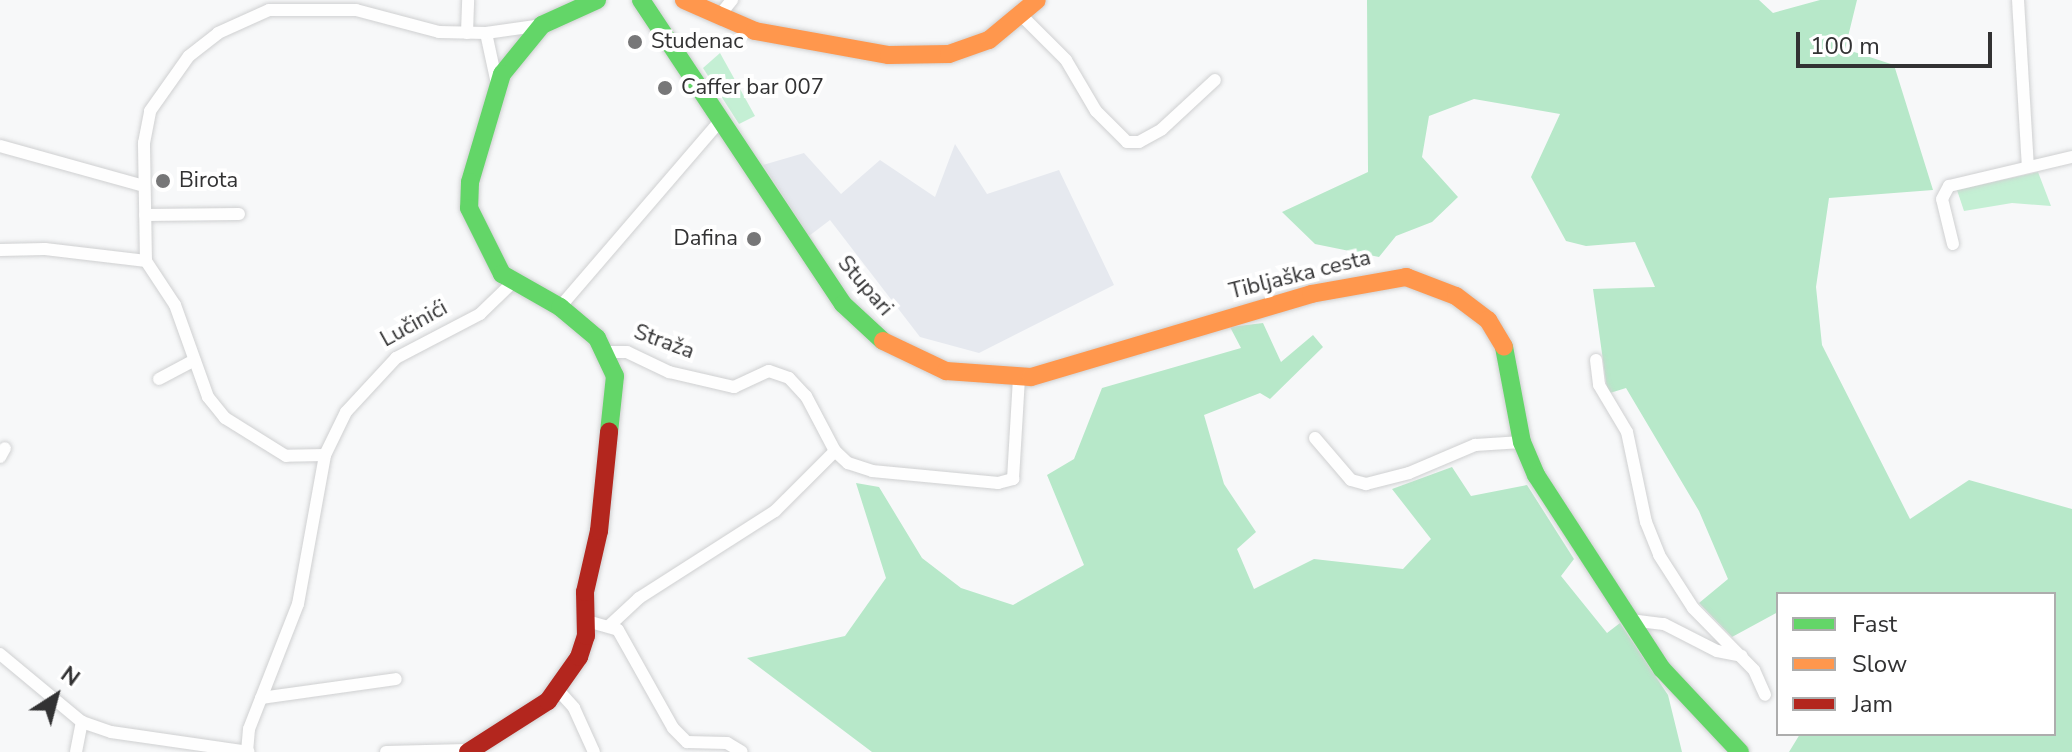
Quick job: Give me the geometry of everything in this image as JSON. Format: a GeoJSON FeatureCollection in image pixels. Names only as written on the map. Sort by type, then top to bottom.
{"type":"FeatureCollection","features":[{"type":"Feature","properties":{"kind":"street"},"geometry":{"type":"LineString","coordinates":[[467,33],[468,0]]}},
{"type":"Feature","properties":{"kind":"street"},"geometry":{"type":"LineString","coordinates":[[0,654],[82,722],[148,746],[248,752],[261,698],[298,604],[325,455],[286,456],[225,418],[208,397],[175,305],[146,261],[144,186],[150,111],[189,56],[243,19],[292,6],[356,10],[416,29],[486,33],[542,25],[597,0]]}},
{"type":"Feature","properties":{"kind":"street","name":"Stupari"},"geometry":{"type":"LineString","coordinates":[[641,0],[824,277],[862,325],[900,352],[946,371],[1019,378],[1225,319]]}},
{"type":"Feature","properties":{"kind":"street"},"geometry":{"type":"LineString","coordinates":[[684,0],[769,34],[889,55],[949,54],[989,40],[1022,16],[1037,0]]}},
{"type":"Feature","properties":{"kind":"street"},"geometry":{"type":"LineString","coordinates":[[719,16],[732,0]]}},
{"type":"Feature","properties":{"kind":"street"},"geometry":{"type":"LineString","coordinates":[[2018,0],[2028,166]]}},
{"type":"Feature","properties":{"kind":"street"},"geometry":{"type":"LineString","coordinates":[[1022,16],[1066,60],[1096,111],[1127,142],[1139,142],[1162,129],[1215,80]]}},
{"type":"Feature","properties":{"kind":"street"},"geometry":{"type":"LineString","coordinates":[[542,25],[497,84],[470,182],[469,208],[502,274],[512,283],[560,307],[606,352]]}},
{"type":"Feature","properties":{"kind":"street"},"geometry":{"type":"LineString","coordinates":[[486,33],[497,84]]}},
{"type":"Feature","properties":{"kind":"street"},"geometry":{"type":"LineString","coordinates":[[560,307],[720,121]]}},
{"type":"Feature","properties":{"kind":"street"},"geometry":{"type":"LineString","coordinates":[[0,146],[144,186]]}},
{"type":"Feature","properties":{"kind":"street"},"geometry":{"type":"LineString","coordinates":[[1953,244],[1943,215],[1943,191],[1962,181],[2072,157]]}},
{"type":"Feature","properties":{"kind":"street"},"geometry":{"type":"LineString","coordinates":[[145,215],[239,214]]}},
{"type":"Feature","properties":{"kind":"street"},"geometry":{"type":"LineString","coordinates":[[0,250],[45,249],[146,261]]}},
{"type":"Feature","properties":{"kind":"street","name":"Tibljaška cesta"},"geometry":{"type":"LineString","coordinates":[[1225,319],[1387,278],[1406,277],[1456,296],[1488,320],[1503,343],[1522,442],[1536,475],[1662,669],[1740,752]]}},
{"type":"Feature","properties":{"kind":"street","name":"Lučinići"},"geometry":{"type":"LineString","coordinates":[[325,455],[346,412],[372,378],[396,358],[480,314],[512,283]]}},
{"type":"Feature","properties":{"kind":"street","name":"Straža"},"geometry":{"type":"LineString","coordinates":[[467,751],[536,712],[558,690],[579,657],[587,621],[586,580],[599,531],[614,404],[615,376],[606,352],[627,352],[669,372],[734,387],[769,371],[789,378],[806,396],[835,451]]}},
{"type":"Feature","properties":{"kind":"street"},"geometry":{"type":"LineString","coordinates":[[159,379],[194,360]]}},
{"type":"Feature","properties":{"kind":"street"},"geometry":{"type":"LineString","coordinates":[[1596,360],[1603,393],[1627,432],[1646,522],[1659,555],[1693,608],[1742,656],[1765,695]]}},
{"type":"Feature","properties":{"kind":"street"},"geometry":{"type":"LineString","coordinates":[[609,626],[639,598],[775,511],[835,451],[848,463],[872,471],[998,483],[1013,479],[1019,378]]}},
{"type":"Feature","properties":{"kind":"street"},"geometry":{"type":"LineString","coordinates":[[1315,438],[1351,480],[1366,484],[1409,473],[1475,445],[1522,442]]}},
{"type":"Feature","properties":{"kind":"street"},"geometry":{"type":"LineString","coordinates":[[1630,620],[1664,624],[1717,651],[1742,656]]}},
{"type":"Feature","properties":{"kind":"street"},"geometry":{"type":"LineString","coordinates":[[587,621],[618,630],[685,747],[727,743],[742,752]]}},
{"type":"Feature","properties":{"kind":"street"},"geometry":{"type":"LineString","coordinates":[[261,698],[396,679]]}},
{"type":"Feature","properties":{"kind":"street"},"geometry":{"type":"LineString","coordinates":[[558,690],[574,708],[594,752]]}},
{"type":"Feature","properties":{"kind":"street"},"geometry":{"type":"LineString","coordinates":[[76,752],[82,722]]}},
{"type":"Feature","properties":{"kind":"street"},"geometry":{"type":"LineString","coordinates":[[386,752],[467,751]]}},
{"type":"Feature","properties":{"kind":"shaded area"},"geometry":{"type":"Polygon","coordinates":[[[955,144],[987,194],[1059,170],[1114,285],[979,353],[920,337],[830,220],[809,236],[763,165],[804,153],[841,194],[880,160],[935,197],[955,144]]]}},
{"type":"Feature","properties":{"kind":"green space"},"geometry":{"type":"Polygon","coordinates":[[[1367,0],[1759,0],[1773,13],[1820,0],[1857,0],[1845,49],[1894,65],[1933,190],[1829,198],[1816,287],[1822,345],[1910,519],[1969,480],[2072,509],[2072,752],[1789,752],[1799,736],[2056,736],[2056,592],[1776,592],[1776,613],[1732,637],[1699,603],[1728,579],[1699,511],[1626,388],[1610,393],[1607,389],[1593,289],[1655,287],[1635,242],[1586,246],[1566,241],[1531,177],[1560,114],[1474,99],[1429,116],[1422,157],[1458,197],[1432,222],[1396,236],[1379,257],[1315,244],[1282,212],[1368,172],[1367,0]]]}},
{"type":"Feature","properties":{"kind":"green space"},"geometry":{"type":"Polygon","coordinates":[[[720,53],[755,116],[739,124],[703,68],[720,53]]]}},
{"type":"Feature","properties":{"kind":"green space"},"geometry":{"type":"Polygon","coordinates":[[[2038,172],[2051,206],[2012,203],[1964,211],[1957,190],[2038,172]]]}},
{"type":"Feature","properties":{"kind":"green space"},"geometry":{"type":"Polygon","coordinates":[[[1263,323],[1281,362],[1313,335],[1323,347],[1270,399],[1260,393],[1204,415],[1224,484],[1256,532],[1237,549],[1254,589],[1314,559],[1403,569],[1431,539],[1392,489],[1452,467],[1471,496],[1527,485],[1574,559],[1561,576],[1607,633],[1620,623],[1668,695],[1682,752],[872,752],[747,658],[845,636],[886,578],[856,483],[879,487],[922,558],[961,588],[1013,605],[1084,565],[1047,475],[1074,459],[1102,388],[1241,348],[1230,327],[1263,323]]]}},
{"type":"Feature","properties":{"kind":"traffic: fast"},"geometry":{"type":"LineString","coordinates":[[597,0],[542,25],[502,74],[470,182],[469,208],[502,274],[560,307],[597,338],[615,376],[609,432]]}},
{"type":"Feature","properties":{"kind":"traffic: fast"},"geometry":{"type":"LineString","coordinates":[[641,0],[843,304],[883,341]]}},
{"type":"Feature","properties":{"kind":"traffic: fast"},"geometry":{"type":"LineString","coordinates":[[1504,347],[1522,442],[1536,475],[1662,669],[1740,752]]}},
{"type":"Feature","properties":{"kind":"traffic: slow"},"geometry":{"type":"LineString","coordinates":[[684,0],[755,31],[889,55],[949,54],[989,40],[1037,0]]}},
{"type":"Feature","properties":{"kind":"traffic: slow"},"geometry":{"type":"LineString","coordinates":[[883,341],[946,371],[1031,377],[1311,294],[1406,277],[1456,296],[1488,320],[1504,347]]}},
{"type":"Feature","properties":{"kind":"traffic: jam"},"geometry":{"type":"LineString","coordinates":[[468,752],[548,701],[579,657],[586,636],[585,592],[599,531],[609,432]]}},
{"type":"Feature","properties":{"kind":"place","name":"Studenac"},"geometry":{"type":"Point","coordinates":[635,42]}},
{"type":"Feature","properties":{"kind":"place","name":"Caffer bar 007"},"geometry":{"type":"Point","coordinates":[665,88]}},
{"type":"Feature","properties":{"kind":"place","name":"Birota"},"geometry":{"type":"Point","coordinates":[163,181]}},
{"type":"Feature","properties":{"kind":"place","name":"Dafina"},"geometry":{"type":"Point","coordinates":[754,239]}}]}
